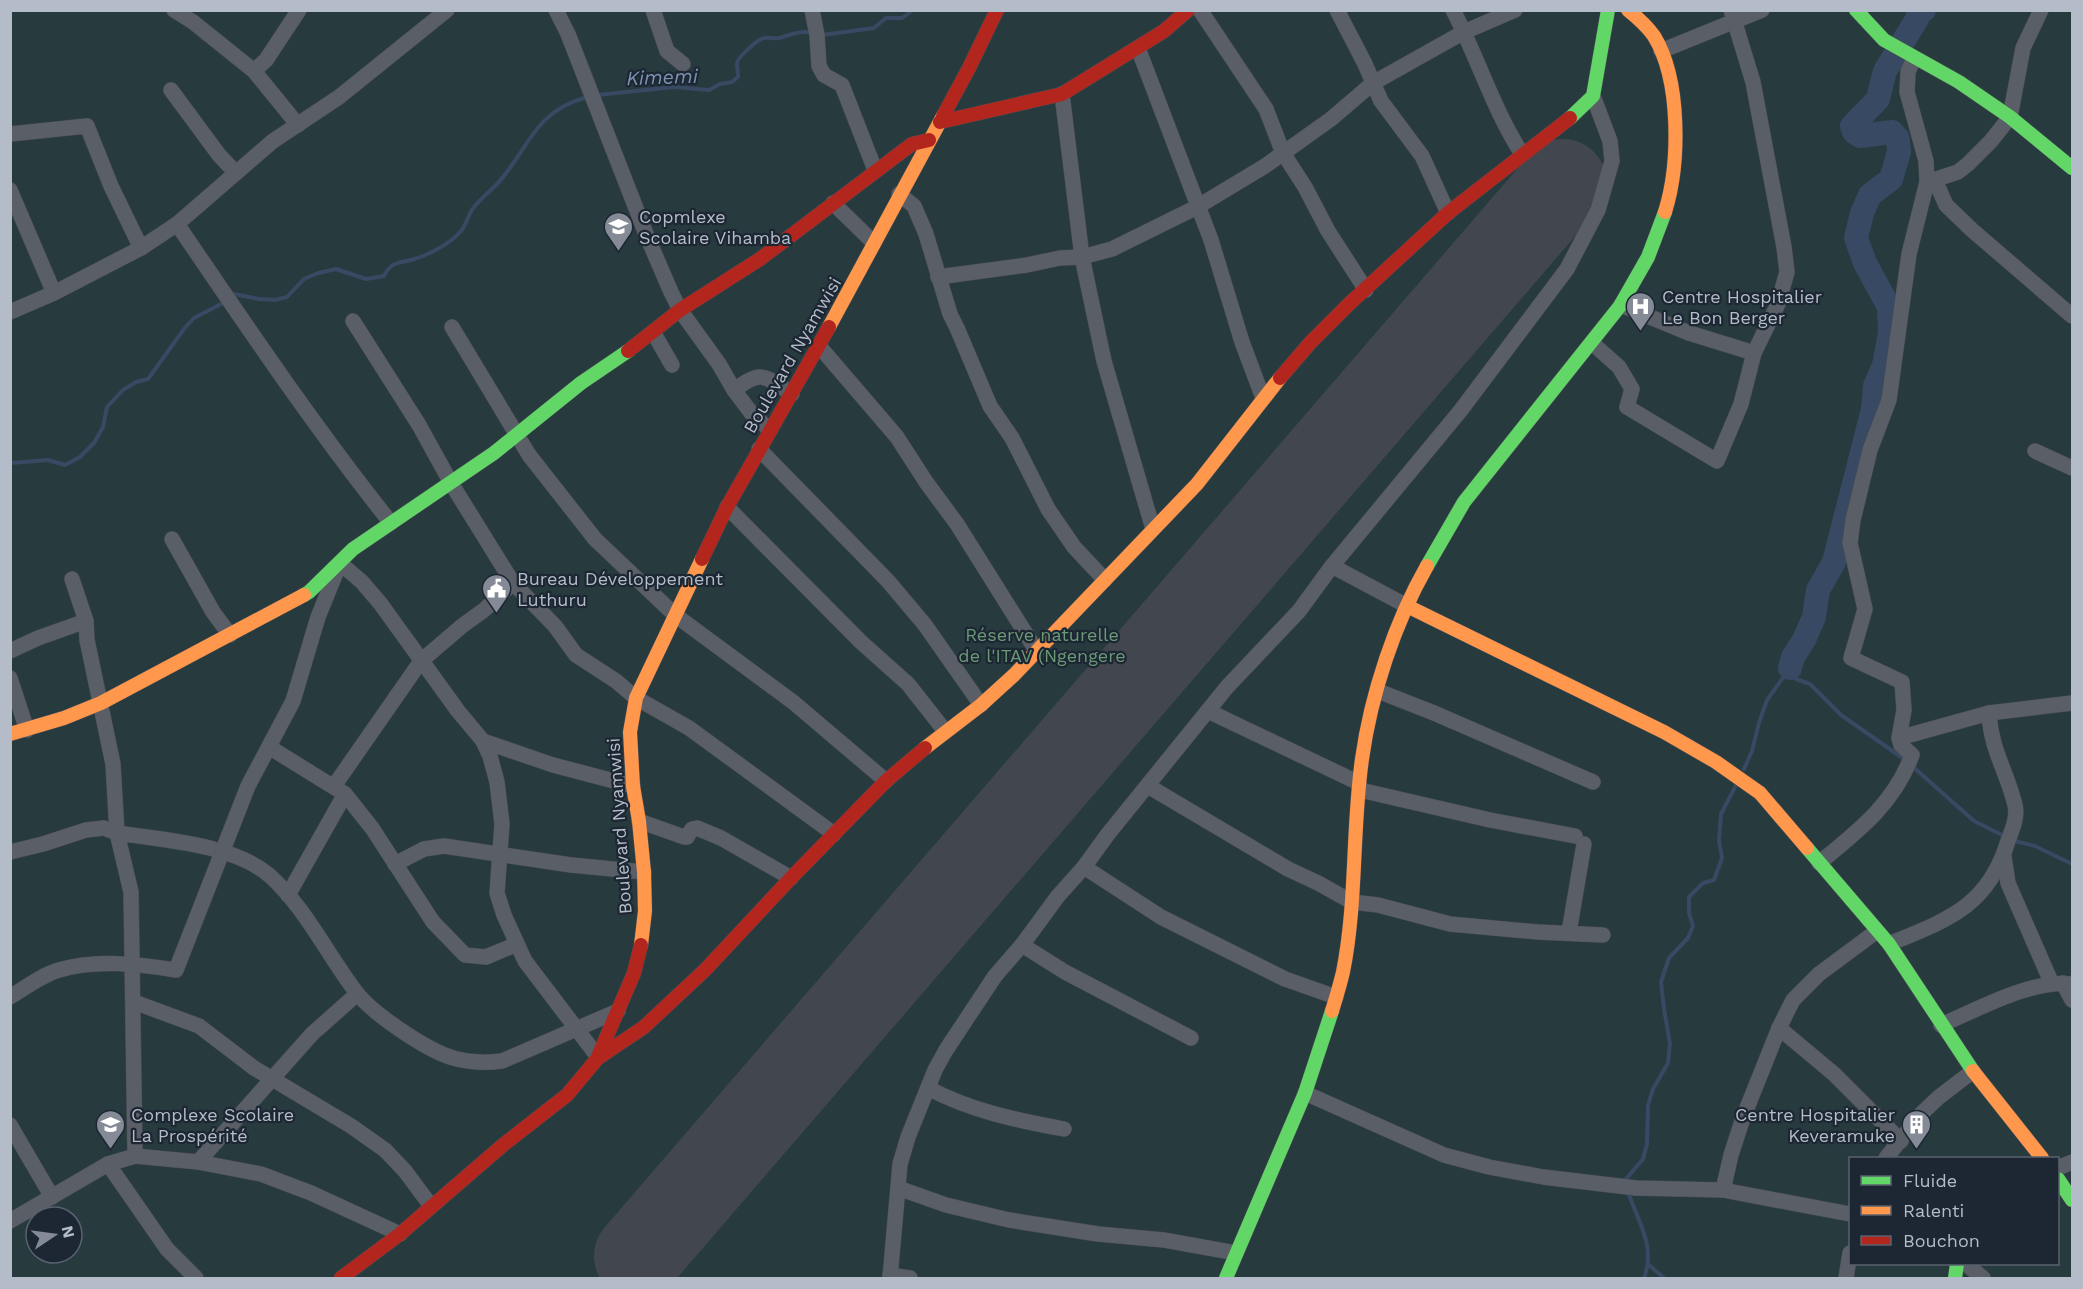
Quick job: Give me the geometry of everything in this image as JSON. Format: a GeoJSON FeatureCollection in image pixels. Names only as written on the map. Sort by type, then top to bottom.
{"type":"FeatureCollection","features":[{"type":"Feature","properties":{"kind":"street"},"geometry":{"type":"LineString","coordinates":[[174,10],[193,22],[254,71],[298,126]]}},
{"type":"Feature","properties":{"kind":"street"},"geometry":{"type":"LineString","coordinates":[[254,71],[266,60],[299,10]]}},
{"type":"Feature","properties":{"kind":"street"},"geometry":{"type":"LineString","coordinates":[[425,10],[443,14]]}},
{"type":"Feature","properties":{"kind":"street"},"geometry":{"type":"LineString","coordinates":[[556,10],[568,34],[646,234],[680,310],[719,364],[734,390],[752,414],[770,430]]}},
{"type":"Feature","properties":{"kind":"street"},"geometry":{"type":"LineString","coordinates":[[653,10],[667,51],[683,64]]}},
{"type":"Feature","properties":{"kind":"street"},"geometry":{"type":"LineString","coordinates":[[812,10],[817,35],[819,66],[824,75],[842,85],[875,170]]}},
{"type":"Feature","properties":{"kind":"street","name":"Boulevard Nyamwisi"},"geometry":{"type":"LineString","coordinates":[[341,1278],[400,1233],[503,1145],[567,1095],[597,1058],[634,973],[641,945],[645,911],[644,872],[633,786],[630,732],[636,698],[727,507],[819,346],[899,194],[940,122],[997,10]]}},
{"type":"Feature","properties":{"kind":"street"},"geometry":{"type":"LineString","coordinates":[[940,122],[1062,94],[1164,31],[1188,10]]}},
{"type":"Feature","properties":{"kind":"street"},"geometry":{"type":"LineString","coordinates":[[1200,10],[1266,109],[1283,153],[1305,187],[1328,231],[1366,290]]}},
{"type":"Feature","properties":{"kind":"street"},"geometry":{"type":"LineString","coordinates":[[1337,10],[1360,53],[1381,101],[1422,156],[1448,213]]}},
{"type":"Feature","properties":{"kind":"street"},"geometry":{"type":"LineString","coordinates":[[1453,10],[1504,123],[1522,154]]}},
{"type":"Feature","properties":{"kind":"street"},"geometry":{"type":"LineString","coordinates":[[938,277],[1060,258],[1082,257],[1112,249],[1197,207],[1283,153],[1331,118],[1373,83],[1464,32],[1515,10]]}},
{"type":"Feature","properties":{"kind":"street"},"geometry":{"type":"LineString","coordinates":[[340,563],[362,582],[380,603],[458,711],[483,741],[497,782],[501,824],[497,893],[504,915],[525,961],[597,1058],[644,1027],[698,977],[886,781],[945,731],[981,705],[1014,675],[1197,484],[1263,398],[1310,343],[1448,213],[1574,115],[1593,96],[1608,10]]}},
{"type":"Feature","properties":{"kind":"street"},"geometry":{"type":"LineString","coordinates":[[1226,1278],[1305,1093],[1343,972],[1352,902],[1359,787],[1369,720],[1390,648],[1407,606],[1464,502],[1621,305],[1658,232],[1669,203],[1674,182],[1676,155],[1674,103],[1661,51],[1653,33],[1644,22],[1628,10]]}},
{"type":"Feature","properties":{"kind":"street"},"geometry":{"type":"LineString","coordinates":[[1661,51],[1734,16],[1762,10]]}},
{"type":"Feature","properties":{"kind":"street"},"geometry":{"type":"LineString","coordinates":[[1856,10],[1884,40],[1959,82],[2010,117],[2073,168]]}},
{"type":"Feature","properties":{"kind":"street"},"geometry":{"type":"LineString","coordinates":[[1931,181],[1958,172],[1968,164],[1991,141],[2010,117],[2023,48],[2041,10]]}},
{"type":"Feature","properties":{"kind":"street"},"geometry":{"type":"LineString","coordinates":[[10,312],[54,293],[141,248],[177,224],[273,141],[339,97],[443,14]]}},
{"type":"Feature","properties":{"kind":"street"},"geometry":{"type":"LineString","coordinates":[[1592,343],[1619,367],[1632,389],[1627,407],[1717,461],[1741,404],[1754,353],[1778,304],[1787,272],[1785,247],[1753,82],[1734,16]]}},
{"type":"Feature","properties":{"kind":"street"},"geometry":{"type":"LineString","coordinates":[[1138,48],[1211,240],[1242,342],[1263,398]]}},
{"type":"Feature","properties":{"kind":"street"},"geometry":{"type":"LineString","coordinates":[[1911,57],[1907,93],[1931,181],[1946,205],[2073,316]]}},
{"type":"Feature","properties":{"kind":"street"},"geometry":{"type":"LineString","coordinates":[[171,90],[219,155],[236,173]]}},
{"type":"Feature","properties":{"kind":"street"},"geometry":{"type":"LineString","coordinates":[[1062,94],[1082,257],[1104,361],[1153,529]]}},
{"type":"Feature","properties":{"kind":"street"},"geometry":{"type":"LineString","coordinates":[[910,1278],[890,1277],[900,1164],[908,1137],[935,1070],[995,976],[1022,945],[1058,896],[1084,867],[1227,687],[1299,611],[1332,566],[1461,410],[1549,295],[1580,248],[1598,210],[1612,162],[1611,141],[1593,96]]}},
{"type":"Feature","properties":{"kind":"street"},"geometry":{"type":"LineString","coordinates":[[10,134],[87,126],[111,186],[141,248]]}},
{"type":"Feature","properties":{"kind":"street"},"geometry":{"type":"LineString","coordinates":[[10,734],[64,718],[101,703],[309,592],[353,549],[451,483],[680,310],[760,259],[912,144],[929,140]]}},
{"type":"Feature","properties":{"kind":"street"},"geometry":{"type":"LineString","coordinates":[[1819,863],[1873,818],[1886,803],[1905,772],[1912,755],[1901,745],[1899,738],[1904,710],[1902,682],[1851,658],[1865,609],[1850,543],[1863,477],[1889,400],[1909,254],[1931,181]]}},
{"type":"Feature","properties":{"kind":"street"},"geometry":{"type":"LineString","coordinates":[[10,190],[54,293]]}},
{"type":"Feature","properties":{"kind":"street"},"geometry":{"type":"LineString","coordinates":[[899,194],[914,206],[926,234],[950,314],[990,406],[1012,438],[1048,509],[1074,547],[1105,580]]}},
{"type":"Feature","properties":{"kind":"street"},"geometry":{"type":"LineString","coordinates":[[833,203],[874,243]]}},
{"type":"Feature","properties":{"kind":"street"},"geometry":{"type":"LineString","coordinates":[[177,224],[239,317],[265,350],[326,439],[391,523]]}},
{"type":"Feature","properties":{"kind":"street"},"geometry":{"type":"LineString","coordinates":[[1621,305],[1689,333],[1754,353]]}},
{"type":"Feature","properties":{"kind":"street"},"geometry":{"type":"LineString","coordinates":[[353,321],[419,425],[451,483],[513,583],[555,626],[576,655],[616,681],[636,698],[689,728],[834,834]]}},
{"type":"Feature","properties":{"kind":"street"},"geometry":{"type":"LineString","coordinates":[[452,327],[529,455],[595,539],[675,615],[793,702],[886,781]]}},
{"type":"Feature","properties":{"kind":"street"},"geometry":{"type":"LineString","coordinates":[[653,332],[672,365]]}},
{"type":"Feature","properties":{"kind":"street"},"geometry":{"type":"LineString","coordinates":[[819,346],[897,437],[957,524],[1036,650]]}},
{"type":"Feature","properties":{"kind":"street"},"geometry":{"type":"LineString","coordinates":[[734,390],[758,376],[765,377],[792,394]]}},
{"type":"Feature","properties":{"kind":"street"},"geometry":{"type":"LineString","coordinates":[[759,449],[888,581],[925,625],[981,705]]}},
{"type":"Feature","properties":{"kind":"street"},"geometry":{"type":"LineString","coordinates":[[2035,451],[2073,468]]}},
{"type":"Feature","properties":{"kind":"street"},"geometry":{"type":"LineString","coordinates":[[727,507],[861,642],[908,684],[945,731]]}},
{"type":"Feature","properties":{"kind":"street"},"geometry":{"type":"LineString","coordinates":[[172,539],[213,612],[230,635]]}},
{"type":"Feature","properties":{"kind":"street"},"geometry":{"type":"LineString","coordinates":[[10,997],[42,977],[59,970],[108,963],[176,970],[248,786],[293,701],[318,617],[340,563]]}},
{"type":"Feature","properties":{"kind":"street"},"geometry":{"type":"LineString","coordinates":[[1332,566],[1508,657],[1592,696],[1716,762],[1760,793],[1889,945],[1973,1071],[2041,1157]]}},
{"type":"Feature","properties":{"kind":"street"},"geometry":{"type":"LineString","coordinates":[[72,579],[86,621],[87,640],[113,764],[117,833],[131,892],[135,1156]]}},
{"type":"Feature","properties":{"kind":"street"},"geometry":{"type":"LineString","coordinates":[[288,895],[339,790],[421,661],[484,610],[513,583]]}},
{"type":"Feature","properties":{"kind":"street"},"geometry":{"type":"LineString","coordinates":[[10,651],[38,638],[86,621]]}},
{"type":"Feature","properties":{"kind":"street"},"geometry":{"type":"LineString","coordinates":[[10,678],[27,730]]}},
{"type":"Feature","properties":{"kind":"street"},"geometry":{"type":"LineString","coordinates":[[1378,691],[1434,712],[1593,782]]}},
{"type":"Feature","properties":{"kind":"street"},"geometry":{"type":"LineString","coordinates":[[1899,738],[1989,713],[2073,703]]}},
{"type":"Feature","properties":{"kind":"street"},"geometry":{"type":"LineString","coordinates":[[1208,711],[1359,787],[1579,840],[1569,932]]}},
{"type":"Feature","properties":{"kind":"street"},"geometry":{"type":"LineString","coordinates":[[1889,945],[1929,928],[1969,905],[1984,890],[2004,857],[2014,825],[2016,808],[1996,754],[1990,732],[1989,713]]}},
{"type":"Feature","properties":{"kind":"street"},"geometry":{"type":"LineString","coordinates":[[483,741],[553,765],[633,786]]}},
{"type":"Feature","properties":{"kind":"street"},"geometry":{"type":"LineString","coordinates":[[269,747],[339,790],[372,828],[433,922],[465,955],[486,957],[517,945]]}},
{"type":"Feature","properties":{"kind":"street"},"geometry":{"type":"LineString","coordinates":[[1148,786],[1280,865],[1352,902],[1378,905],[1450,924],[1603,935]]}},
{"type":"Feature","properties":{"kind":"street"},"geometry":{"type":"LineString","coordinates":[[639,821],[684,837],[689,835],[692,829],[697,828],[721,838],[791,878]]}},
{"type":"Feature","properties":{"kind":"street"},"geometry":{"type":"LineString","coordinates":[[10,852],[86,830],[104,828],[117,833],[224,851],[242,858],[268,874],[288,895],[357,994],[393,1024],[422,1043],[455,1059],[483,1064],[502,1061],[618,1011]]}},
{"type":"Feature","properties":{"kind":"street"},"geometry":{"type":"LineString","coordinates":[[395,864],[424,849],[444,846],[571,865],[644,872]]}},
{"type":"Feature","properties":{"kind":"street"},"geometry":{"type":"LineString","coordinates":[[2004,857],[2008,883],[2073,1000]]}},
{"type":"Feature","properties":{"kind":"street"},"geometry":{"type":"LineString","coordinates":[[1084,867],[1161,917],[1222,949],[1285,979],[1336,997]]}},
{"type":"Feature","properties":{"kind":"street"},"geometry":{"type":"LineString","coordinates":[[1723,1190],[1743,1118],[1779,1028],[1793,1000],[1819,974],[1877,931]]}},
{"type":"Feature","properties":{"kind":"street"},"geometry":{"type":"LineString","coordinates":[[1022,945],[1065,972],[1191,1038]]}},
{"type":"Feature","properties":{"kind":"street"},"geometry":{"type":"LineString","coordinates":[[1941,1025],[2036,986],[2063,984]]}},
{"type":"Feature","properties":{"kind":"street"},"geometry":{"type":"LineString","coordinates":[[198,1162],[312,1034],[357,994]]}},
{"type":"Feature","properties":{"kind":"street"},"geometry":{"type":"LineString","coordinates":[[134,1002],[199,1026],[254,1068],[351,1126],[385,1150],[405,1171],[431,1206]]}},
{"type":"Feature","properties":{"kind":"street"},"geometry":{"type":"LineString","coordinates":[[1779,1028],[1833,1074],[1901,1141]]}},
{"type":"Feature","properties":{"kind":"street"},"geometry":{"type":"LineString","coordinates":[[1887,1157],[1922,1113],[1973,1071]]}},
{"type":"Feature","properties":{"kind":"street"},"geometry":{"type":"LineString","coordinates":[[928,1088],[950,1100],[984,1112],[1064,1129]]}},
{"type":"Feature","properties":{"kind":"street"},"geometry":{"type":"LineString","coordinates":[[1305,1093],[1444,1155],[1489,1167],[1543,1177],[1636,1188],[1723,1190],[1849,1214]]}},
{"type":"Feature","properties":{"kind":"street"},"geometry":{"type":"LineString","coordinates":[[10,1125],[52,1197]]}},
{"type":"Feature","properties":{"kind":"street"},"geometry":{"type":"LineString","coordinates":[[10,1221],[108,1164],[135,1156],[198,1162],[261,1174],[311,1193],[400,1233]]}},
{"type":"Feature","properties":{"kind":"street"},"geometry":{"type":"LineString","coordinates":[[2059,1168],[2073,1162]]}},
{"type":"Feature","properties":{"kind":"street"},"geometry":{"type":"LineString","coordinates":[[108,1164],[167,1249],[196,1278]]}},
{"type":"Feature","properties":{"kind":"street"},"geometry":{"type":"LineString","coordinates":[[2059,1180],[2073,1200]]}},
{"type":"Feature","properties":{"kind":"street"},"geometry":{"type":"LineString","coordinates":[[898,1188],[946,1204],[1009,1220],[1098,1234],[1164,1240],[1236,1253]]}},
{"type":"Feature","properties":{"kind":"street"},"geometry":{"type":"LineString","coordinates":[[1846,1278],[1849,1263]]}},
{"type":"Feature","properties":{"kind":"street"},"geometry":{"type":"LineString","coordinates":[[1968,1265],[1983,1278]]}},
{"type":"Feature","properties":{"kind":"green space","name":"Réserve naturelle de l'ITAV (Ngengere"},"geometry":{"type":"Polygon","coordinates":[[[10,11],[2072,11],[2072,1278],[11,1278],[10,11]]]}},
{"type":"Feature","properties":{"kind":"waterway","name":"Kimemi"},"geometry":{"type":"LineString","coordinates":[[822,35],[874,28],[886,18],[902,18],[913,10]]}},
{"type":"Feature","properties":{"kind":"waterway"},"geometry":{"type":"LineString","coordinates":[[1790,668],[1793,657],[1804,640],[1814,617],[1818,590],[1834,562],[1873,409],[1875,386],[1884,365],[1890,333],[1889,307],[1865,263],[1856,238],[1862,213],[1870,195],[1891,179],[1899,152],[1898,139],[1892,132],[1860,136],[1854,132],[1852,126],[1878,99],[1885,71],[1917,19],[1919,11],[1924,10]]}},
{"type":"Feature","properties":{"kind":"waterway","name":"Kimemi"},"geometry":{"type":"LineString","coordinates":[[597,95],[674,87],[709,90],[720,84],[732,82],[738,77],[738,60],[761,39],[779,38],[799,32],[812,33]]}},
{"type":"Feature","properties":{"kind":"waterway"},"geometry":{"type":"LineString","coordinates":[[234,294],[275,300],[287,297],[304,279],[336,269],[366,279],[384,276],[396,263],[420,257],[439,248],[461,231],[474,207],[500,181],[546,119],[570,103],[587,97]]}},
{"type":"Feature","properties":{"kind":"waterway"},"geometry":{"type":"LineString","coordinates":[[10,463],[48,460],[65,465],[80,457],[94,443],[103,427],[107,407],[123,390],[136,382],[148,379],[194,318],[225,302]]}},
{"type":"Feature","properties":{"kind":"waterway"},"geometry":{"type":"LineString","coordinates":[[1744,769],[1752,751],[1767,700],[1790,668],[1796,679],[1810,684],[1841,715],[1907,761]]}},
{"type":"Feature","properties":{"kind":"waterway"},"geometry":{"type":"LineString","coordinates":[[1912,766],[1974,821],[2004,836]]}},
{"type":"Feature","properties":{"kind":"waterway"},"geometry":{"type":"LineString","coordinates":[[1627,1184],[1626,1179],[1643,1159],[1647,1144],[1648,1105],[1653,1089],[1668,1063],[1670,1044],[1661,982],[1669,958],[1688,938],[1693,926],[1689,913],[1689,897],[1703,883],[1714,880],[1722,858],[1719,841],[1721,814],[1736,785]]}},
{"type":"Feature","properties":{"kind":"waterway"},"geometry":{"type":"LineString","coordinates":[[2015,841],[2035,846],[2072,864]]}},
{"type":"Feature","properties":{"kind":"waterway"},"geometry":{"type":"LineString","coordinates":[[1628,1192],[1647,1245],[1648,1256],[1644,1278]]}},
{"type":"Feature","properties":{"kind":"waterway"},"geometry":{"type":"LineString","coordinates":[[1649,1265],[1664,1278]]}},
{"type":"Feature","properties":{"kind":"runway"},"geometry":{"type":"LineString","coordinates":[[638,1256],[1563,183]]}},
{"type":"Feature","properties":{"kind":"traffic: fast"},"geometry":{"type":"LineString","coordinates":[[1570,118],[1593,96],[1608,10]]}},
{"type":"Feature","properties":{"kind":"traffic: fast"},"geometry":{"type":"LineString","coordinates":[[1856,10],[1884,40],[1959,82],[2010,117],[2072,168]]}},
{"type":"Feature","properties":{"kind":"traffic: fast"},"geometry":{"type":"LineString","coordinates":[[1427,566],[1464,502],[1620,306],[1648,257],[1665,212]]}},
{"type":"Feature","properties":{"kind":"traffic: fast"},"geometry":{"type":"LineString","coordinates":[[304,595],[353,549],[494,453],[581,383],[628,351]]}},
{"type":"Feature","properties":{"kind":"traffic: fast"},"geometry":{"type":"LineString","coordinates":[[1807,848],[1889,944],[1973,1071]]}},
{"type":"Feature","properties":{"kind":"traffic: fast"},"geometry":{"type":"LineString","coordinates":[[1226,1278],[1305,1093],[1332,1011]]}},
{"type":"Feature","properties":{"kind":"traffic: fast"},"geometry":{"type":"LineString","coordinates":[[2059,1180],[2072,1200]]}},
{"type":"Feature","properties":{"kind":"traffic: fast"},"geometry":{"type":"LineString","coordinates":[[1955,1278],[1957,1265]]}},
{"type":"Feature","properties":{"kind":"traffic: slow"},"geometry":{"type":"LineString","coordinates":[[1628,10],[1654,36],[1663,54],[1669,75],[1673,98],[1675,147],[1670,192],[1665,212]]}},
{"type":"Feature","properties":{"kind":"traffic: slow"},"geometry":{"type":"LineString","coordinates":[[829,327],[943,116]]}},
{"type":"Feature","properties":{"kind":"traffic: slow"},"geometry":{"type":"LineString","coordinates":[[925,748],[981,705],[1014,675],[1197,484],[1280,378]]}},
{"type":"Feature","properties":{"kind":"traffic: slow"},"geometry":{"type":"LineString","coordinates":[[641,945],[645,911],[644,872],[633,786],[630,732],[636,698],[702,559]]}},
{"type":"Feature","properties":{"kind":"traffic: slow"},"geometry":{"type":"LineString","coordinates":[[1332,1011],[1343,972],[1347,946],[1353,892],[1359,785],[1371,709],[1395,635],[1427,566]]}},
{"type":"Feature","properties":{"kind":"traffic: slow"},"geometry":{"type":"LineString","coordinates":[[10,734],[64,718],[101,703],[304,595]]}},
{"type":"Feature","properties":{"kind":"traffic: slow"},"geometry":{"type":"LineString","coordinates":[[1407,606],[1664,732],[1716,762],[1760,793],[1807,848]]}},
{"type":"Feature","properties":{"kind":"traffic: slow"},"geometry":{"type":"LineString","coordinates":[[1973,1071],[2041,1157]]}},
{"type":"Feature","properties":{"kind":"traffic: jam"},"geometry":{"type":"LineString","coordinates":[[943,116],[997,10]]}},
{"type":"Feature","properties":{"kind":"traffic: jam"},"geometry":{"type":"LineString","coordinates":[[940,122],[1062,94],[1164,31],[1188,10]]}},
{"type":"Feature","properties":{"kind":"traffic: jam"},"geometry":{"type":"LineString","coordinates":[[1280,378],[1310,343],[1349,304],[1448,213],[1570,118]]}},
{"type":"Feature","properties":{"kind":"traffic: jam"},"geometry":{"type":"LineString","coordinates":[[628,351],[680,310],[760,259],[912,144],[929,140]]}},
{"type":"Feature","properties":{"kind":"traffic: jam"},"geometry":{"type":"LineString","coordinates":[[702,559],[727,507],[829,327]]}},
{"type":"Feature","properties":{"kind":"traffic: jam"},"geometry":{"type":"LineString","coordinates":[[598,1058],[644,1027],[705,970],[886,781],[925,748]]}},
{"type":"Feature","properties":{"kind":"traffic: jam"},"geometry":{"type":"LineString","coordinates":[[341,1278],[400,1234],[503,1145],[567,1095],[597,1059],[634,973],[641,945]]}},
{"type":"Feature","properties":{"kind":"place","name":"Copmlexe Scolaire Vihamba"},"geometry":{"type":"Point","coordinates":[618,252]}},
{"type":"Feature","properties":{"kind":"place","name":"Centre Hospitalier Le Bon Berger"},"geometry":{"type":"Point","coordinates":[1641,332]}},
{"type":"Feature","properties":{"kind":"place","name":"Bureau Développement Luthuru"},"geometry":{"type":"Point","coordinates":[496,614]}},
{"type":"Feature","properties":{"kind":"place","name":"Complexe Scolaire La Prospérité"},"geometry":{"type":"Point","coordinates":[110,1150]}},
{"type":"Feature","properties":{"kind":"place","name":"Centre Hospitalier Keveramuke"},"geometry":{"type":"Point","coordinates":[1916,1150]}}]}
